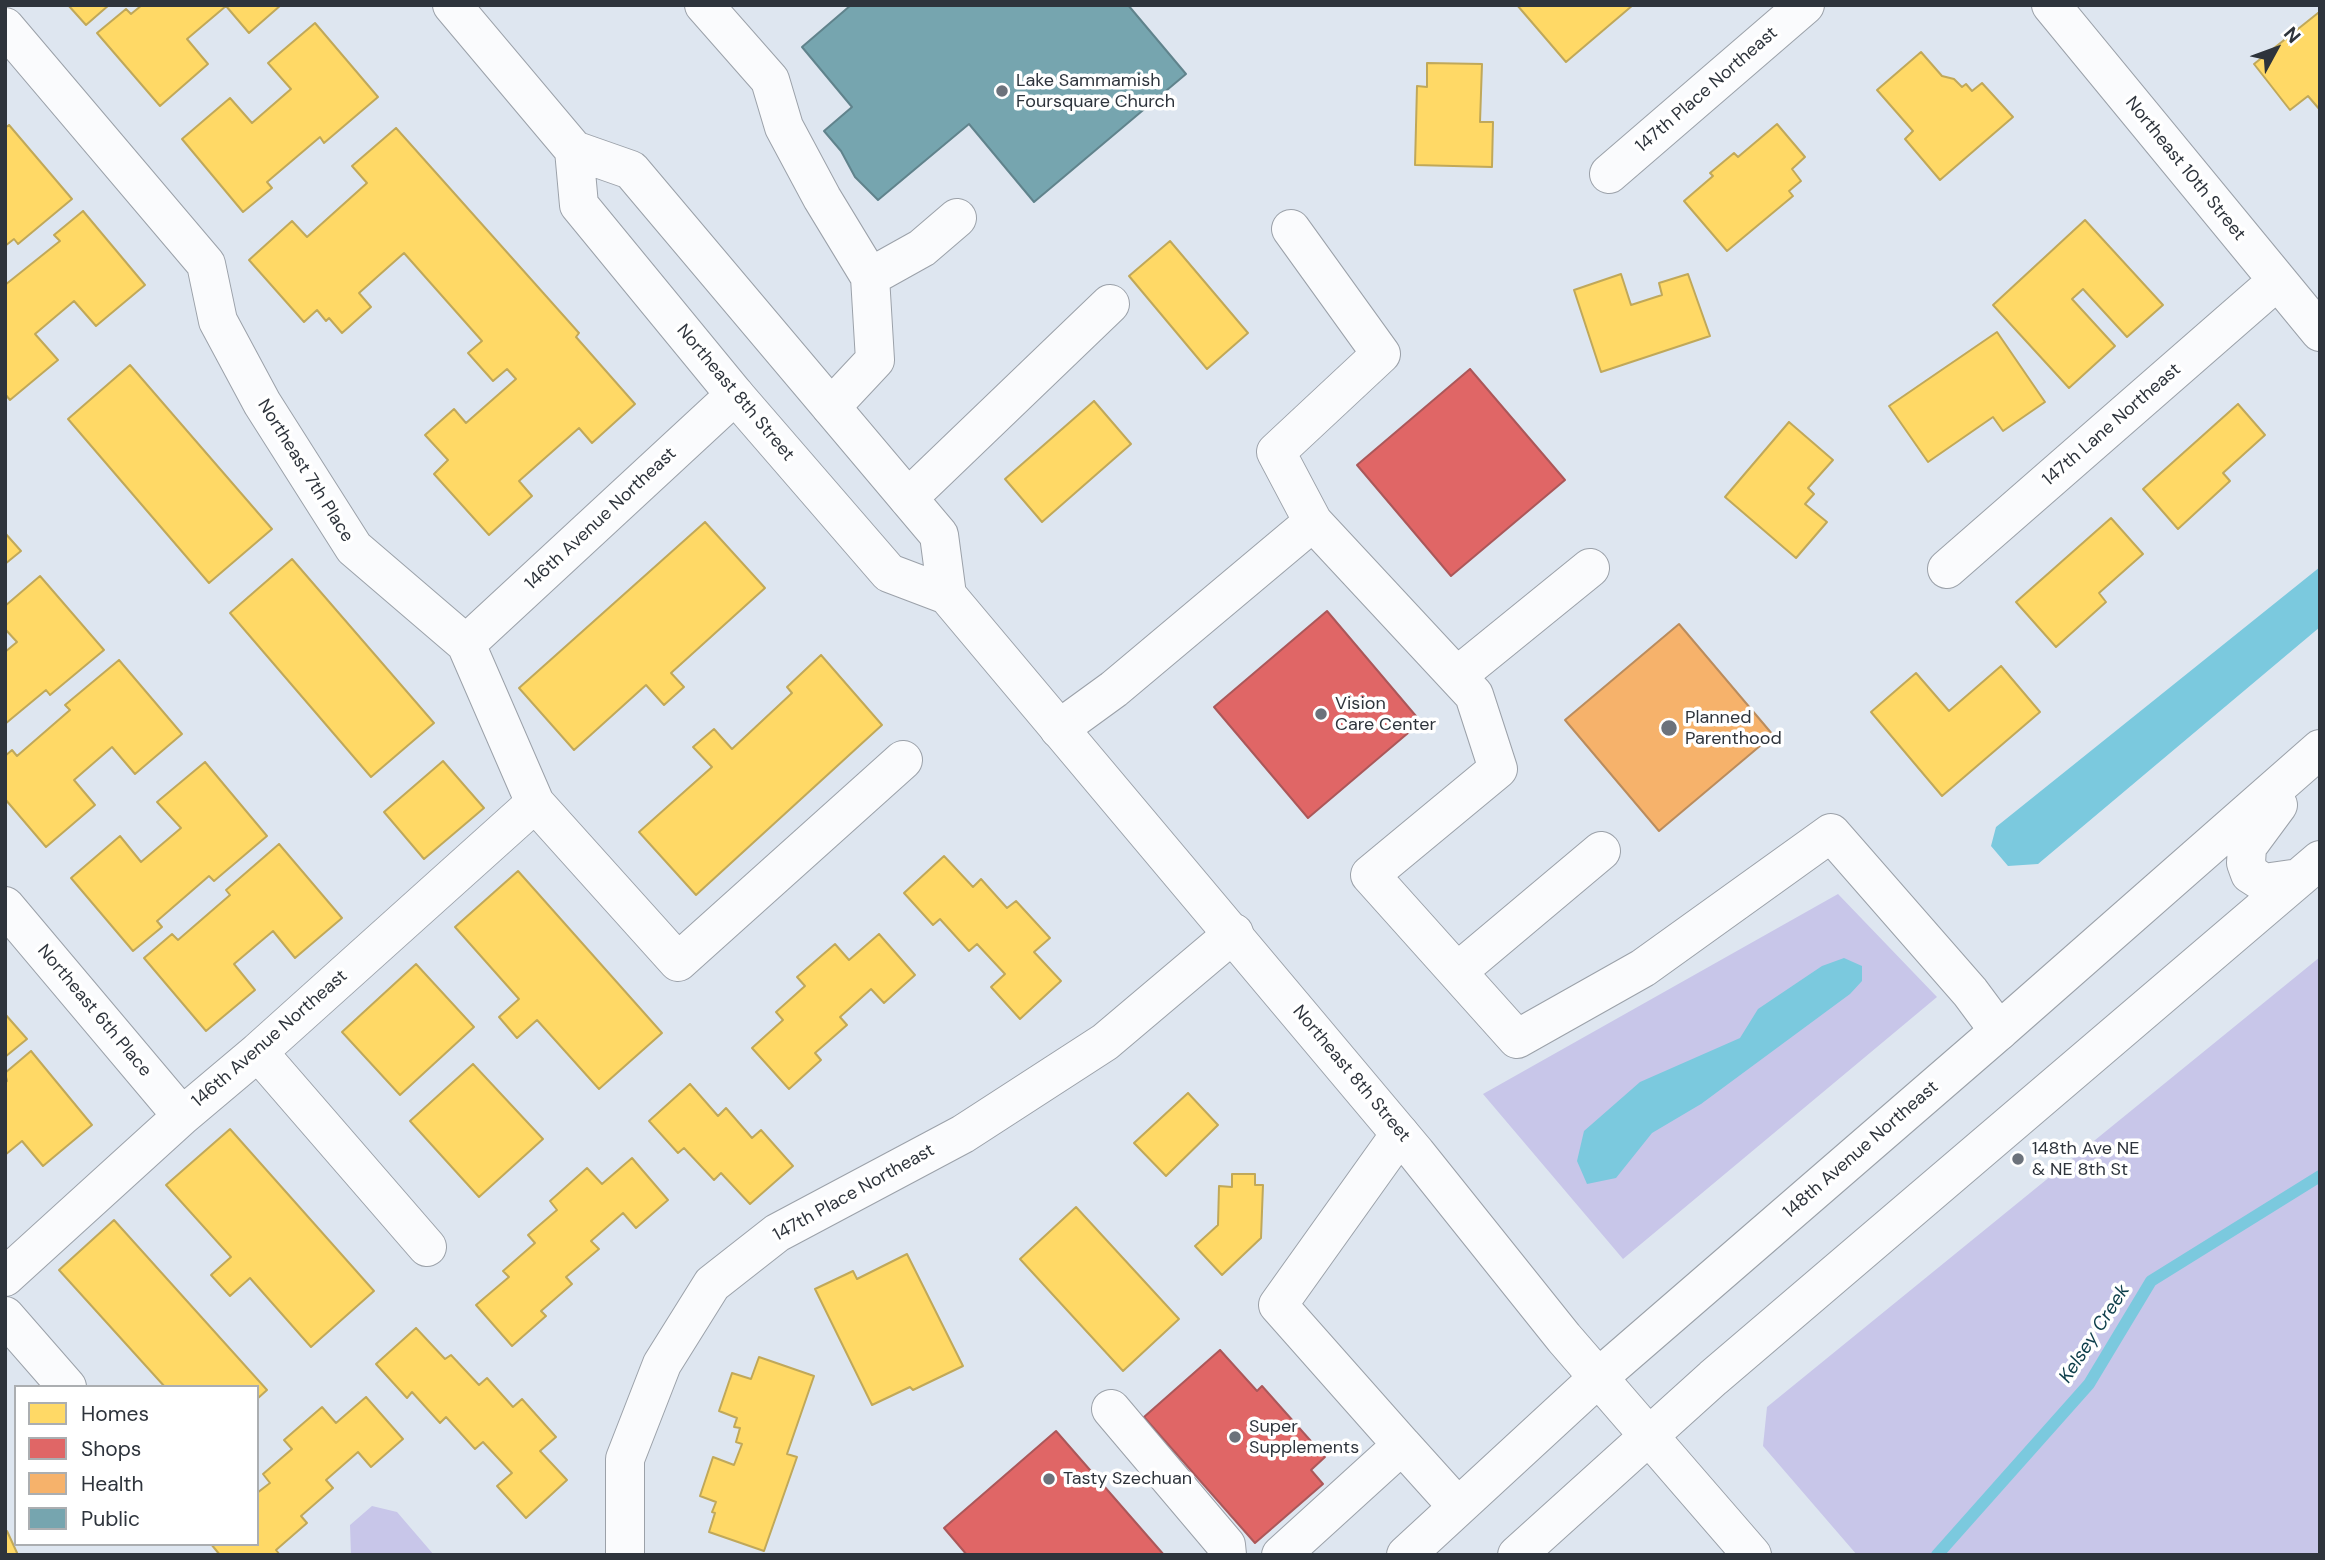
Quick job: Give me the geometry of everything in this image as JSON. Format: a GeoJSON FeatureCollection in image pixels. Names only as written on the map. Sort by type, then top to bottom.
{"type":"FeatureCollection","features":[{"type":"Feature","properties":{"kind":"main road"},"geometry":{"type":"LineString","coordinates":[[452,5],[574,150],[631,170],[908,498],[939,535],[947,595]]}},
{"type":"Feature","properties":{"kind":"main road"},"geometry":{"type":"LineString","coordinates":[[704,5],[770,80],[784,127],[822,198],[870,277],[875,360],[831,407]]}},
{"type":"Feature","properties":{"kind":"main road","name":"147th Place Northeast"},"geometry":{"type":"LineString","coordinates":[[1609,174],[1805,5]]}},
{"type":"Feature","properties":{"kind":"main road","name":"Northeast 10th Street"},"geometry":{"type":"LineString","coordinates":[[2051,5],[2320,332]]}},
{"type":"Feature","properties":{"kind":"main road","name":"Northeast 7th Place"},"geometry":{"type":"LineString","coordinates":[[12,48],[206,264],[218,321],[262,404],[354,548],[466,644],[535,803],[678,962],[903,760]]}},
{"type":"Feature","properties":{"kind":"main road","name":"Northeast 8th Street"},"geometry":{"type":"LineString","coordinates":[[574,150],[579,205],[735,395],[889,573],[947,595],[1234,933],[1452,1197],[1564,1338],[1750,1554]]}},
{"type":"Feature","properties":{"kind":"main road"},"geometry":{"type":"LineString","coordinates":[[870,277],[922,248],[957,218]]}},
{"type":"Feature","properties":{"kind":"main road"},"geometry":{"type":"LineString","coordinates":[[1292,229],[1381,354],[1276,452],[1313,522],[1474,695],[1498,769],[1370,875],[1517,1039],[1643,968],[1830,833],[1970,992],[1999,1031]]}},
{"type":"Feature","properties":{"kind":"main road","name":"147th Lane Northeast"},"geometry":{"type":"LineString","coordinates":[[1947,569],[2277,281]]}},
{"type":"Feature","properties":{"kind":"main road"},"geometry":{"type":"LineString","coordinates":[[908,498],[1110,304]]}},
{"type":"Feature","properties":{"kind":"main road","name":"146th Avenue Northeast"},"geometry":{"type":"LineString","coordinates":[[466,644],[735,395]]}},
{"type":"Feature","properties":{"kind":"main road"},"geometry":{"type":"LineString","coordinates":[[1059,729],[1114,689],[1313,522]]}},
{"type":"Feature","properties":{"kind":"main road"},"geometry":{"type":"LineString","coordinates":[[1457,676],[1590,568]]}},
{"type":"Feature","properties":{"kind":"main road","name":"148th Avenue Northeast"},"geometry":{"type":"LineString","coordinates":[[1406,1555],[1599,1377],[2320,749]]}},
{"type":"Feature","properties":{"kind":"main road"},"geometry":{"type":"LineString","coordinates":[[2309,869],[2264,883],[2250,874],[2246,863],[2248,847],[2257,831],[2320,760]]}},
{"type":"Feature","properties":{"kind":"main road","name":"146th Avenue Northeast"},"geometry":{"type":"LineString","coordinates":[[5,1277],[535,803]]}},
{"type":"Feature","properties":{"kind":"main road"},"geometry":{"type":"LineString","coordinates":[[1457,972],[1601,851]]}},
{"type":"Feature","properties":{"kind":"main road"},"geometry":{"type":"LineString","coordinates":[[1520,1554],[1650,1435],[2309,869]]}},
{"type":"Feature","properties":{"kind":"main road","name":"Northeast 6th Place"},"geometry":{"type":"LineString","coordinates":[[5,906],[182,1116]]}},
{"type":"Feature","properties":{"kind":"main road","name":"147th Place Northeast"},"geometry":{"type":"LineString","coordinates":[[625,1555],[625,1459],[662,1364],[712,1284],[777,1233],[962,1134],[1105,1042],[1234,933]]}},
{"type":"Feature","properties":{"kind":"main road"},"geometry":{"type":"LineString","coordinates":[[258,1052],[427,1247]]}},
{"type":"Feature","properties":{"kind":"main road"},"geometry":{"type":"LineString","coordinates":[[1400,1134],[1278,1306],[1457,1506]]}},
{"type":"Feature","properties":{"kind":"main road"},"geometry":{"type":"LineString","coordinates":[[5,1316],[65,1385]]}},
{"type":"Feature","properties":{"kind":"main road"},"geometry":{"type":"LineString","coordinates":[[1111,1409],[1226,1545],[1227,1555]]}},
{"type":"Feature","properties":{"kind":"main road"},"geometry":{"type":"LineString","coordinates":[[1281,1555],[1402,1445]]}},
{"type":"Feature","properties":{"kind":"shaded area"},"geometry":{"type":"Polygon","coordinates":[[[2320,567],[2320,627],[2038,864],[2008,866],[1991,846],[1996,827],[2320,567]]]}},
{"type":"Feature","properties":{"kind":"shaded area"},"geometry":{"type":"Polygon","coordinates":[[[1838,894],[1937,997],[1623,1259],[1483,1094],[1838,894]]]}},
{"type":"Feature","properties":{"kind":"shaded area"},"geometry":{"type":"Polygon","coordinates":[[[2320,957],[2320,1555],[1857,1555],[1763,1446],[1767,1407],[2320,957]]]}},
{"type":"Feature","properties":{"kind":"shaded area"},"geometry":{"type":"Polygon","coordinates":[[[1844,958],[1862,966],[1862,981],[1850,994],[1701,1104],[1652,1133],[1616,1178],[1587,1184],[1577,1161],[1584,1131],[1640,1082],[1740,1038],[1758,1009],[1822,966],[1844,958]]]}},
{"type":"Feature","properties":{"kind":"shaded area"},"geometry":{"type":"Polygon","coordinates":[[[372,1506],[397,1512],[434,1555],[351,1555],[350,1525],[372,1506]]]}},
{"type":"Feature","properties":{"kind":"building: Homes"},"geometry":{"type":"Polygon","coordinates":[[[68,5],[109,5],[86,25],[68,5]]]}},
{"type":"Feature","properties":{"kind":"building: Homes"},"geometry":{"type":"Polygon","coordinates":[[[142,5],[281,5],[249,33],[226,6],[187,39],[208,64],[160,106],[97,33],[126,9],[131,14],[142,5]]]}},
{"type":"Feature","properties":{"kind":"building: Homes"},"geometry":{"type":"Polygon","coordinates":[[[1517,5],[1633,5],[1566,62],[1517,5]]]}},
{"type":"Feature","properties":{"kind":"building: Homes"},"geometry":{"type":"Polygon","coordinates":[[[2318,13],[2320,110],[2308,96],[2290,110],[2254,64],[2318,13]]]}},
{"type":"Feature","properties":{"kind":"building: Homes"},"geometry":{"type":"Polygon","coordinates":[[[315,23],[378,97],[324,143],[320,137],[267,182],[272,188],[243,212],[182,139],[230,98],[252,123],[291,89],[268,63],[315,23]]]}},
{"type":"Feature","properties":{"kind":"building: Homes"},"geometry":{"type":"Polygon","coordinates":[[[1921,52],[1942,76],[1954,79],[1962,87],[1966,84],[1972,91],[1982,83],[2013,117],[1940,180],[1905,139],[1913,131],[1877,90],[1921,52]]]}},
{"type":"Feature","properties":{"kind":"building: Homes"},"geometry":{"type":"Polygon","coordinates":[[[1427,63],[1482,64],[1480,122],[1493,122],[1492,167],[1415,165],[1417,86],[1427,87],[1427,63]]]}},
{"type":"Feature","properties":{"kind":"building: Homes"},"geometry":{"type":"Polygon","coordinates":[[[1777,124],[1805,157],[1792,169],[1801,181],[1789,191],[1793,196],[1727,251],[1684,201],[1713,176],[1710,173],[1734,153],[1738,157],[1777,124]]]}},
{"type":"Feature","properties":{"kind":"building: Homes"},"geometry":{"type":"Polygon","coordinates":[[[9,125],[72,199],[18,244],[14,239],[5,246],[5,128],[9,125]]]}},
{"type":"Feature","properties":{"kind":"building: Homes"},"geometry":{"type":"Polygon","coordinates":[[[396,128],[579,333],[576,337],[635,404],[592,443],[579,428],[519,481],[532,496],[489,535],[434,474],[448,460],[425,435],[454,409],[466,423],[516,379],[507,369],[493,381],[468,353],[482,341],[404,253],[359,293],[371,307],[342,333],[329,318],[326,321],[317,310],[304,322],[249,260],[292,221],[307,237],[367,183],[352,166],[396,128]]]}},
{"type":"Feature","properties":{"kind":"building: Homes"},"geometry":{"type":"Polygon","coordinates":[[[83,211],[145,285],[96,326],[74,301],[35,334],[58,360],[10,400],[5,394],[5,285],[60,241],[54,235],[83,211]]]}},
{"type":"Feature","properties":{"kind":"building: Homes"},"geometry":{"type":"Polygon","coordinates":[[[2085,220],[2163,305],[2127,337],[2083,289],[2072,299],[2115,346],[2069,388],[1993,305],[2085,220]]]}},
{"type":"Feature","properties":{"kind":"building: Homes"},"geometry":{"type":"Polygon","coordinates":[[[1170,241],[1248,333],[1207,369],[1129,276],[1170,241]]]}},
{"type":"Feature","properties":{"kind":"building: Homes"},"geometry":{"type":"Polygon","coordinates":[[[1621,274],[1631,305],[1662,295],[1659,283],[1688,274],[1710,336],[1601,372],[1574,290],[1621,274]]]}},
{"type":"Feature","properties":{"kind":"building: Homes"},"geometry":{"type":"Polygon","coordinates":[[[1997,332],[2045,402],[2003,431],[1993,417],[1928,462],[1889,406],[1997,332]]]}},
{"type":"Feature","properties":{"kind":"building: Homes"},"geometry":{"type":"Polygon","coordinates":[[[130,365],[272,529],[209,583],[68,419],[130,365]]]}},
{"type":"Feature","properties":{"kind":"building: Homes"},"geometry":{"type":"Polygon","coordinates":[[[1094,401],[1131,444],[1042,522],[1005,479],[1094,401]]]}},
{"type":"Feature","properties":{"kind":"building: Homes"},"geometry":{"type":"Polygon","coordinates":[[[2238,404],[2265,435],[2223,473],[2230,481],[2178,529],[2143,489],[2238,404]]]}},
{"type":"Feature","properties":{"kind":"building: Homes"},"geometry":{"type":"Polygon","coordinates":[[[1789,422],[1833,460],[1808,488],[1814,494],[1805,504],[1827,522],[1796,558],[1725,497],[1789,422]]]}},
{"type":"Feature","properties":{"kind":"building: Homes"},"geometry":{"type":"Polygon","coordinates":[[[2111,518],[2143,554],[2099,593],[2106,602],[2056,647],[2016,602],[2111,518]]]}},
{"type":"Feature","properties":{"kind":"building: Homes"},"geometry":{"type":"Polygon","coordinates":[[[705,522],[765,588],[671,673],[684,687],[664,705],[646,685],[574,750],[519,688],[705,522]]]}},
{"type":"Feature","properties":{"kind":"building: Homes"},"geometry":{"type":"Polygon","coordinates":[[[5,533],[21,551],[5,564],[5,533]]]}},
{"type":"Feature","properties":{"kind":"building: Homes"},"geometry":{"type":"Polygon","coordinates":[[[292,559],[434,723],[371,777],[230,613],[292,559]]]}},
{"type":"Feature","properties":{"kind":"building: Homes"},"geometry":{"type":"Polygon","coordinates":[[[40,576],[104,650],[50,695],[46,690],[5,724],[5,652],[17,642],[5,629],[5,606],[40,576]]]}},
{"type":"Feature","properties":{"kind":"building: Homes"},"geometry":{"type":"Polygon","coordinates":[[[821,655],[882,725],[696,895],[639,832],[712,767],[693,747],[714,729],[732,749],[792,693],[787,687],[821,655]]]}},
{"type":"Feature","properties":{"kind":"building: Homes"},"geometry":{"type":"Polygon","coordinates":[[[119,660],[182,734],[135,774],[112,747],[74,780],[95,805],[46,847],[5,799],[5,756],[12,750],[17,756],[70,710],[65,705],[119,660]]]}},
{"type":"Feature","properties":{"kind":"building: Homes"},"geometry":{"type":"Polygon","coordinates":[[[2001,666],[2040,712],[1942,796],[1871,712],[1916,673],[1949,711],[2001,666]]]}},
{"type":"Feature","properties":{"kind":"building: Homes"},"geometry":{"type":"Polygon","coordinates":[[[443,761],[484,808],[424,859],[384,812],[443,761]]]}},
{"type":"Feature","properties":{"kind":"building: Homes"},"geometry":{"type":"Polygon","coordinates":[[[205,762],[267,836],[214,881],[209,876],[157,921],[162,927],[133,951],[71,878],[120,836],[141,862],[181,828],[157,802],[205,762]]]}},
{"type":"Feature","properties":{"kind":"building: Homes"},"geometry":{"type":"Polygon","coordinates":[[[279,844],[342,918],[295,958],[273,931],[234,964],[255,990],[206,1031],[144,958],[172,934],[178,940],[230,895],[226,890],[279,844]]]}},
{"type":"Feature","properties":{"kind":"building: Homes"},"geometry":{"type":"Polygon","coordinates":[[[944,856],[973,887],[981,879],[1007,908],[1016,901],[1050,938],[1034,952],[1061,981],[1020,1019],[991,987],[1005,974],[977,944],[969,951],[940,919],[933,925],[904,893],[944,856]]]}},
{"type":"Feature","properties":{"kind":"building: Homes"},"geometry":{"type":"Polygon","coordinates":[[[518,871],[662,1033],[599,1089],[537,1020],[517,1038],[499,1017],[519,999],[455,927],[518,871]]]}},
{"type":"Feature","properties":{"kind":"building: Homes"},"geometry":{"type":"Polygon","coordinates":[[[879,934],[915,975],[884,1003],[871,989],[840,1017],[847,1025],[815,1053],[821,1060],[789,1089],[752,1048],[783,1020],[776,1012],[805,986],[797,977],[835,944],[849,960],[879,934]]]}},
{"type":"Feature","properties":{"kind":"building: Homes"},"geometry":{"type":"Polygon","coordinates":[[[416,964],[474,1027],[400,1095],[342,1032],[416,964]]]}},
{"type":"Feature","properties":{"kind":"building: Homes"},"geometry":{"type":"Polygon","coordinates":[[[5,1014],[27,1039],[5,1057],[5,1014]]]}},
{"type":"Feature","properties":{"kind":"building: Homes"},"geometry":{"type":"Polygon","coordinates":[[[31,1051],[92,1125],[43,1166],[22,1141],[5,1155],[5,1073],[31,1051]]]}},
{"type":"Feature","properties":{"kind":"building: Homes"},"geometry":{"type":"Polygon","coordinates":[[[473,1064],[543,1139],[479,1197],[410,1121],[473,1064]]]}},
{"type":"Feature","properties":{"kind":"building: Homes"},"geometry":{"type":"Polygon","coordinates":[[[690,1084],[718,1116],[726,1108],[752,1138],[761,1130],[793,1166],[750,1204],[721,1173],[714,1180],[684,1148],[678,1153],[649,1121],[690,1084]]]}},
{"type":"Feature","properties":{"kind":"building: Homes"},"geometry":{"type":"Polygon","coordinates":[[[1188,1093],[1218,1125],[1166,1176],[1134,1143],[1188,1093]]]}},
{"type":"Feature","properties":{"kind":"building: Homes"},"geometry":{"type":"Polygon","coordinates":[[[230,1129],[374,1291],[311,1347],[250,1278],[230,1296],[211,1275],[231,1257],[166,1185],[230,1129]]]}},
{"type":"Feature","properties":{"kind":"building: Homes"},"geometry":{"type":"Polygon","coordinates":[[[632,1158],[668,1200],[636,1228],[623,1213],[591,1241],[599,1249],[566,1277],[572,1284],[541,1311],[546,1316],[512,1346],[476,1305],[509,1277],[503,1271],[535,1243],[528,1235],[557,1210],[550,1201],[587,1168],[602,1184],[632,1158]]]}},
{"type":"Feature","properties":{"kind":"building: Homes"},"geometry":{"type":"Polygon","coordinates":[[[1232,1174],[1255,1174],[1255,1185],[1263,1185],[1261,1238],[1222,1275],[1195,1246],[1218,1225],[1219,1186],[1232,1187],[1232,1174]]]}},
{"type":"Feature","properties":{"kind":"building: Homes"},"geometry":{"type":"Polygon","coordinates":[[[1076,1207],[1179,1319],[1123,1371],[1020,1259],[1076,1207]]]}},
{"type":"Feature","properties":{"kind":"building: Homes"},"geometry":{"type":"Polygon","coordinates":[[[114,1220],[267,1390],[259,1397],[259,1385],[163,1385],[59,1270],[114,1220]]]}},
{"type":"Feature","properties":{"kind":"building: Homes"},"geometry":{"type":"Polygon","coordinates":[[[907,1254],[963,1366],[913,1390],[910,1387],[872,1405],[815,1289],[853,1271],[857,1279],[907,1254]]]}},
{"type":"Feature","properties":{"kind":"building: Homes"},"geometry":{"type":"Polygon","coordinates":[[[416,1328],[445,1359],[451,1355],[479,1385],[487,1378],[513,1407],[522,1399],[556,1437],[540,1451],[567,1480],[526,1518],[497,1486],[512,1473],[483,1442],[475,1449],[446,1417],[440,1423],[412,1392],[407,1398],[376,1364],[416,1328]]]}},
{"type":"Feature","properties":{"kind":"building: Homes"},"geometry":{"type":"Polygon","coordinates":[[[759,1357],[814,1376],[787,1454],[797,1457],[764,1551],[709,1532],[716,1502],[700,1496],[713,1457],[734,1465],[742,1444],[736,1442],[740,1428],[734,1427],[737,1418],[719,1411],[732,1373],[751,1379],[759,1357]]]}},
{"type":"Feature","properties":{"kind":"building: Homes"},"geometry":{"type":"Polygon","coordinates":[[[366,1397],[403,1439],[371,1467],[358,1452],[326,1480],[333,1488],[301,1516],[307,1523],[276,1550],[280,1555],[220,1555],[213,1546],[259,1546],[259,1491],[270,1483],[263,1474],[292,1449],[284,1440],[322,1407],[336,1423],[366,1397]]]}},
{"type":"Feature","properties":{"kind":"building: Homes"},"geometry":{"type":"Polygon","coordinates":[[[7,1531],[18,1555],[5,1555],[7,1531]]]}},
{"type":"Feature","properties":{"kind":"building: Shops"},"geometry":{"type":"Polygon","coordinates":[[[1470,369],[1565,480],[1451,576],[1357,465],[1470,369]]]}},
{"type":"Feature","properties":{"kind":"building: Shops"},"geometry":{"type":"Polygon","coordinates":[[[1327,611],[1421,722],[1308,818],[1214,707],[1327,611]]]}},
{"type":"Feature","properties":{"kind":"building: Shops","name":"Super Supplements"},"geometry":{"type":"Polygon","coordinates":[[[1220,1350],[1257,1391],[1262,1386],[1325,1457],[1311,1470],[1323,1484],[1255,1543],[1144,1417],[1220,1350]]]}},
{"type":"Feature","properties":{"kind":"building: Shops","name":"Tasty Szechuan"},"geometry":{"type":"Polygon","coordinates":[[[1056,1431],[1164,1555],[967,1555],[944,1528],[1056,1431]]]}},
{"type":"Feature","properties":{"kind":"building: Health","name":"Planned Parenthood"},"geometry":{"type":"Polygon","coordinates":[[[1679,624],[1773,735],[1659,831],[1565,720],[1679,624]]]}},
{"type":"Feature","properties":{"kind":"building: Public","name":"Lake Sammamish Foursquare Church"},"geometry":{"type":"Polygon","coordinates":[[[851,5],[1128,5],[1186,74],[1034,202],[969,124],[878,200],[855,177],[841,151],[824,131],[852,107],[802,47],[851,5]]]}},
{"type":"Feature","properties":{"kind":"waterway","name":"Kelsey Creek"},"geometry":{"type":"LineString","coordinates":[[1937,1555],[2089,1384],[2151,1281],[2320,1176]]}},
{"type":"Feature","properties":{"kind":"place","name":"Lake Sammamish Foursquare Church"},"geometry":{"type":"Point","coordinates":[1002,91]}},
{"type":"Feature","properties":{"kind":"place","name":"Vision Care Center"},"geometry":{"type":"Point","coordinates":[1321,714]}},
{"type":"Feature","properties":{"kind":"place","name":"Planned Parenthood"},"geometry":{"type":"Point","coordinates":[1669,728]}},
{"type":"Feature","properties":{"kind":"place","name":"148th Ave NE & NE 8th St"},"geometry":{"type":"Point","coordinates":[2018,1159]}},
{"type":"Feature","properties":{"kind":"place","name":"Super Supplements"},"geometry":{"type":"Point","coordinates":[1235,1437]}},
{"type":"Feature","properties":{"kind":"place","name":"Tasty Szechuan"},"geometry":{"type":"Point","coordinates":[1049,1479]}}]}
